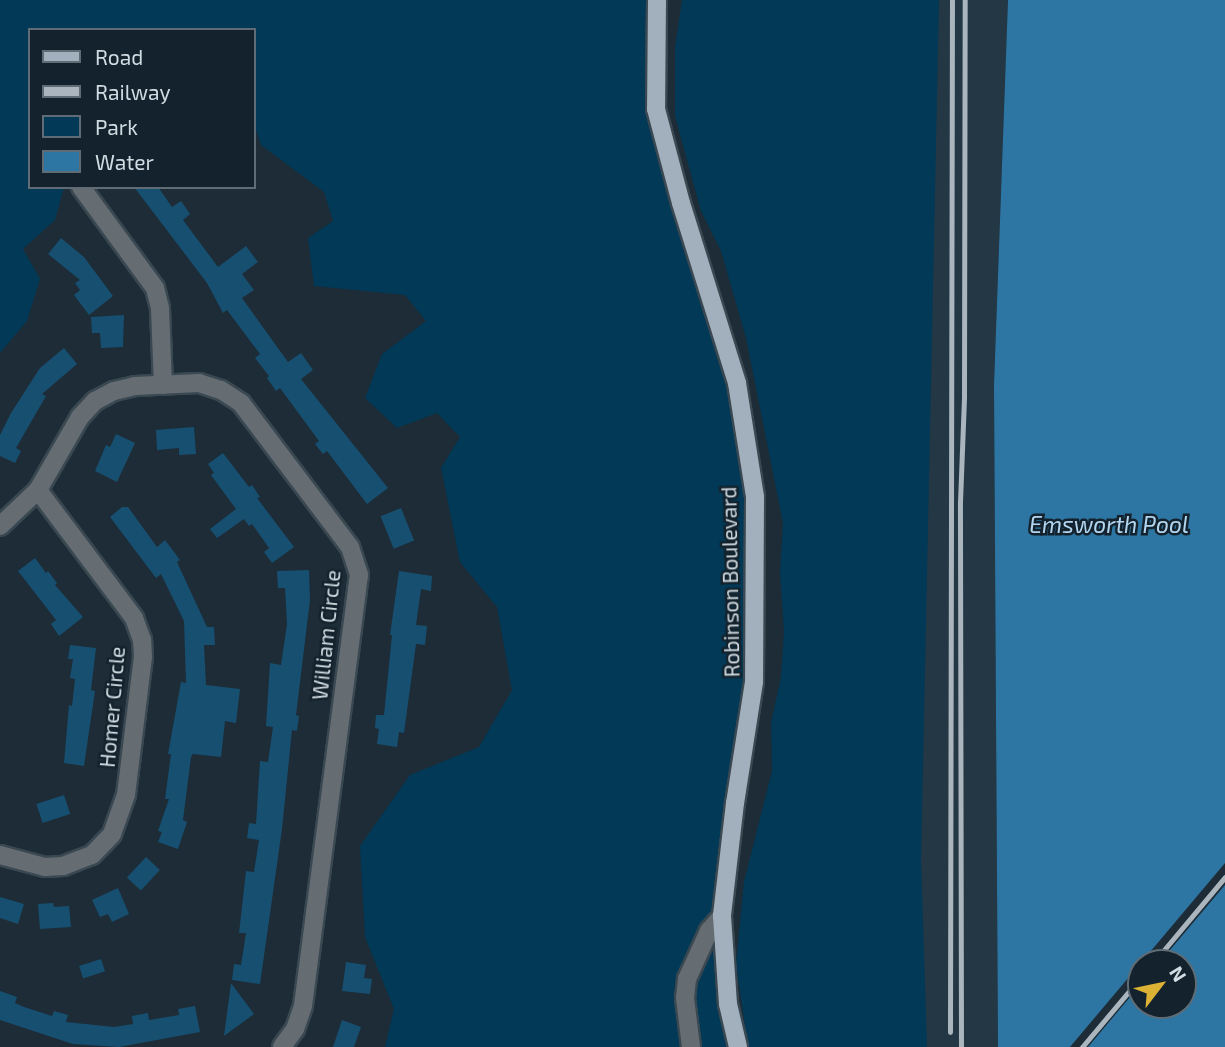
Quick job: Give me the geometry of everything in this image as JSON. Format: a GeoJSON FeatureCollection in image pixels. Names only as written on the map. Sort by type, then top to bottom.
{"type":"FeatureCollection","features":[{"type":"Feature","properties":{"kind":"main road","name":"Robinson Boulevard"},"geometry":{"type":"LineString","coordinates":[[657,0],[656,109],[681,203],[737,383],[755,497],[754,682],[735,803],[722,916],[728,1004],[738,1047]]}},
{"type":"Feature","properties":{"kind":"street"},"geometry":{"type":"LineString","coordinates":[[82,189],[155,288],[160,308],[163,385]]}},
{"type":"Feature","properties":{"kind":"street","name":"William Circle"},"geometry":{"type":"LineString","coordinates":[[0,526],[38,490],[80,416],[95,401],[114,391],[199,383],[221,390],[241,403],[342,536],[356,560],[357,590],[303,1006],[295,1029],[282,1047]]}},
{"type":"Feature","properties":{"kind":"street","name":"Homer Circle"},"geometry":{"type":"LineString","coordinates":[[0,855],[45,867],[63,866],[92,855],[112,834],[126,795],[144,657],[142,640],[134,618],[38,490]]}},
{"type":"Feature","properties":{"kind":"street"},"geometry":{"type":"LineString","coordinates":[[691,1047],[685,998],[687,979],[709,932],[722,916]]}},
{"type":"Feature","properties":{"kind":"shaded area"},"geometry":{"type":"Polygon","coordinates":[[[874,0],[1008,0],[994,385],[998,1047],[879,1047],[874,0]]]}},
{"type":"Feature","properties":{"kind":"green space"},"geometry":{"type":"Polygon","coordinates":[[[0,0],[655,0],[648,106],[732,385],[751,497],[749,681],[720,916],[693,959],[690,1047],[385,1047],[394,1009],[365,937],[360,846],[410,775],[479,747],[512,690],[497,607],[460,562],[441,468],[460,437],[437,413],[397,428],[365,398],[382,354],[426,321],[405,295],[314,286],[308,238],[333,221],[324,192],[261,145],[256,130],[256,28],[28,28],[28,189],[63,189],[55,220],[23,249],[40,279],[27,321],[0,353],[0,0]]]}},
{"type":"Feature","properties":{"kind":"green space"},"geometry":{"type":"Polygon","coordinates":[[[682,0],[939,0],[921,860],[927,1047],[748,1047],[736,964],[744,882],[772,771],[771,723],[781,677],[784,631],[780,573],[783,523],[746,338],[721,251],[701,211],[675,116],[675,47],[682,0]]]}},
{"type":"Feature","properties":{"kind":"green space"},"geometry":{"type":"Polygon","coordinates":[[[715,951],[723,957],[736,1047],[694,1047],[686,998],[706,952],[715,951]]]}},
{"type":"Feature","properties":{"kind":"water","name":"Emsworth Pool"},"geometry":{"type":"Polygon","coordinates":[[[1008,0],[1225,0],[1225,1047],[998,1047],[994,385],[1008,0]]]}},
{"type":"Feature","properties":{"kind":"pier"},"geometry":{"type":"Polygon","coordinates":[[[1225,863],[1225,885],[1171,949],[1153,949],[1225,863]]]}},
{"type":"Feature","properties":{"kind":"pier"},"geometry":{"type":"Polygon","coordinates":[[[1127,979],[1127,1001],[1088,1047],[1070,1047],[1127,979]]]}},
{"type":"Feature","properties":{"kind":"building"},"geometry":{"type":"Polygon","coordinates":[[[136,189],[159,189],[172,207],[181,201],[190,214],[183,220],[218,267],[246,246],[258,262],[242,274],[254,290],[242,298],[288,362],[301,353],[313,370],[301,379],[388,488],[367,504],[327,451],[323,454],[315,444],[319,441],[280,388],[276,391],[267,378],[269,376],[255,358],[260,354],[227,310],[223,313],[207,283],[136,189]]]}},
{"type":"Feature","properties":{"kind":"building"},"geometry":{"type":"Polygon","coordinates":[[[61,238],[84,257],[113,296],[89,315],[74,295],[80,290],[75,283],[80,280],[48,254],[61,238]]]}},
{"type":"Feature","properties":{"kind":"building"},"geometry":{"type":"Polygon","coordinates":[[[124,315],[123,347],[101,348],[100,333],[92,333],[91,317],[124,315]]]}},
{"type":"Feature","properties":{"kind":"building"},"geometry":{"type":"Polygon","coordinates":[[[64,348],[77,364],[42,394],[46,396],[16,448],[21,451],[15,463],[0,456],[0,435],[11,413],[40,368],[64,348]]]}},
{"type":"Feature","properties":{"kind":"building"},"geometry":{"type":"Polygon","coordinates":[[[194,427],[196,454],[179,455],[179,448],[157,450],[156,430],[194,427]]]}},
{"type":"Feature","properties":{"kind":"building"},"geometry":{"type":"Polygon","coordinates":[[[116,434],[135,443],[117,482],[95,471],[106,445],[110,447],[116,434]]]}},
{"type":"Feature","properties":{"kind":"building"},"geometry":{"type":"Polygon","coordinates":[[[223,453],[249,487],[252,485],[260,497],[257,498],[294,547],[272,563],[264,552],[269,548],[252,524],[249,526],[244,519],[217,538],[210,529],[236,509],[211,475],[214,473],[208,464],[223,453]]]}},
{"type":"Feature","properties":{"kind":"building"},"geometry":{"type":"Polygon","coordinates":[[[122,507],[128,507],[157,547],[165,540],[180,560],[177,562],[207,627],[214,627],[215,645],[204,645],[206,685],[240,689],[236,723],[225,721],[221,757],[193,754],[191,757],[183,820],[187,822],[178,849],[158,842],[162,832],[158,831],[169,799],[165,799],[171,754],[168,754],[181,682],[186,683],[184,621],[161,574],[156,578],[110,517],[122,507]]]}},
{"type":"Feature","properties":{"kind":"building"},"geometry":{"type":"Polygon","coordinates":[[[401,508],[414,540],[394,549],[381,516],[401,508]]]}},
{"type":"Feature","properties":{"kind":"building"},"geometry":{"type":"Polygon","coordinates":[[[35,558],[83,617],[59,636],[51,624],[56,620],[18,571],[35,558]]]}},
{"type":"Feature","properties":{"kind":"building"},"geometry":{"type":"Polygon","coordinates":[[[309,570],[310,600],[296,715],[299,716],[297,731],[292,730],[282,829],[260,984],[232,980],[234,964],[241,965],[246,933],[239,933],[246,871],[254,872],[259,840],[247,838],[249,823],[256,824],[260,761],[268,762],[273,727],[266,726],[270,663],[281,665],[287,624],[285,588],[278,588],[277,571],[309,570]]]}},
{"type":"Feature","properties":{"kind":"building"},"geometry":{"type":"Polygon","coordinates":[[[399,571],[432,576],[431,591],[421,589],[416,625],[427,626],[425,645],[416,644],[404,733],[399,732],[397,747],[377,744],[379,729],[375,728],[376,715],[384,715],[390,635],[399,571]]]}},
{"type":"Feature","properties":{"kind":"building"},"geometry":{"type":"Polygon","coordinates":[[[70,645],[96,648],[91,690],[95,691],[84,766],[64,763],[69,705],[72,706],[75,679],[70,678],[73,659],[68,659],[70,645]]]}},
{"type":"Feature","properties":{"kind":"building"},"geometry":{"type":"Polygon","coordinates":[[[64,795],[70,814],[43,823],[36,804],[64,795]]]}},
{"type":"Feature","properties":{"kind":"building"},"geometry":{"type":"Polygon","coordinates":[[[146,857],[160,870],[141,890],[127,877],[146,857]]]}},
{"type":"Feature","properties":{"kind":"building"},"geometry":{"type":"Polygon","coordinates":[[[118,888],[129,914],[112,922],[108,914],[100,917],[92,900],[118,888]]]}},
{"type":"Feature","properties":{"kind":"building"},"geometry":{"type":"Polygon","coordinates":[[[0,897],[24,904],[18,924],[0,918],[0,897]]]}},
{"type":"Feature","properties":{"kind":"building"},"geometry":{"type":"Polygon","coordinates":[[[53,903],[54,907],[69,906],[71,927],[40,929],[38,904],[53,903]]]}},
{"type":"Feature","properties":{"kind":"building"},"geometry":{"type":"Polygon","coordinates":[[[101,959],[105,971],[83,978],[79,966],[101,959]]]}},
{"type":"Feature","properties":{"kind":"building"},"geometry":{"type":"Polygon","coordinates":[[[346,962],[366,965],[364,978],[372,979],[370,994],[342,991],[346,962]]]}},
{"type":"Feature","properties":{"kind":"building"},"geometry":{"type":"Polygon","coordinates":[[[231,983],[254,1014],[224,1036],[231,983]]]}},
{"type":"Feature","properties":{"kind":"building"},"geometry":{"type":"Polygon","coordinates":[[[0,991],[17,997],[15,1003],[24,1007],[52,1016],[54,1011],[68,1015],[66,1022],[114,1027],[133,1024],[132,1016],[148,1013],[149,1020],[179,1015],[178,1009],[195,1006],[200,1032],[119,1047],[73,1044],[0,1020],[0,991]]]}},
{"type":"Feature","properties":{"kind":"building"},"geometry":{"type":"Polygon","coordinates":[[[342,1020],[361,1027],[354,1047],[333,1047],[342,1020]]]}},
{"type":"Feature","properties":{"kind":"railway"},"geometry":{"type":"LineString","coordinates":[[950,1032],[952,0]]}},
{"type":"Feature","properties":{"kind":"railway"},"geometry":{"type":"LineString","coordinates":[[961,1047],[960,502],[964,396],[965,0]]}},
{"type":"Feature","properties":{"kind":"railway"},"geometry":{"type":"LineString","coordinates":[[1165,949],[1225,877]]}},
{"type":"Feature","properties":{"kind":"railway"},"geometry":{"type":"LineString","coordinates":[[1082,1047],[1127,994]]}}]}
